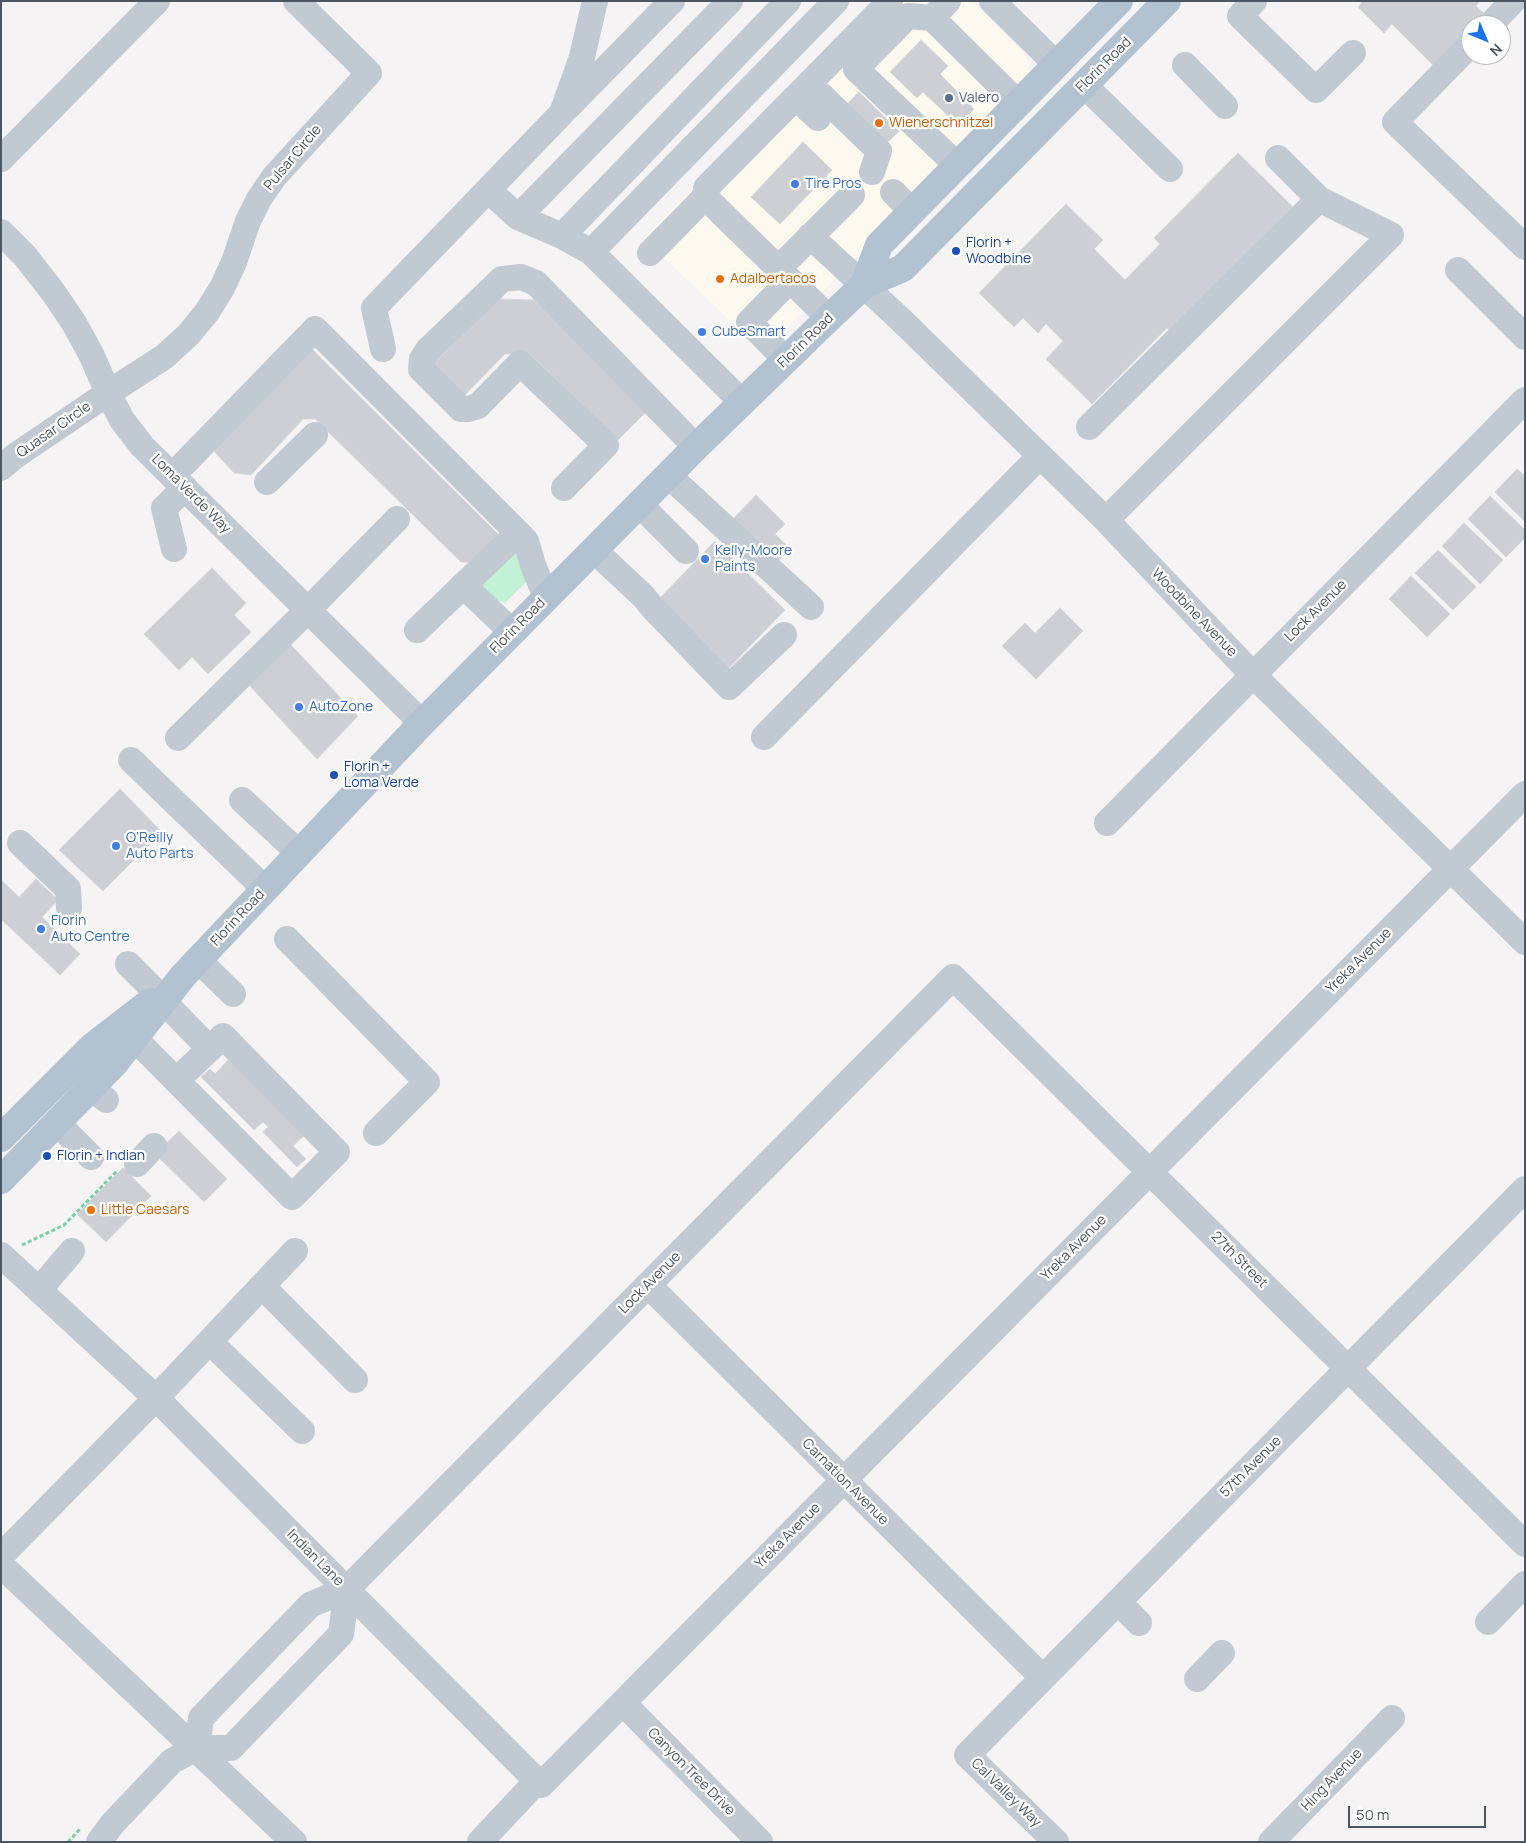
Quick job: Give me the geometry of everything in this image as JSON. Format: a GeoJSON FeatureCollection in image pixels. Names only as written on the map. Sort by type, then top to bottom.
{"type":"FeatureCollection","features":[{"type":"Feature","properties":{"kind":"main road","name":"Florin Road"},"geometry":{"type":"LineString","coordinates":[[1,1180],[57,1123],[99,1094],[113,1065],[161,998],[422,723],[546,597],[696,447],[864,285],[903,268],[1167,1]]}},
{"type":"Feature","properties":{"kind":"main road","name":"Florin Road"},"geometry":{"type":"LineString","coordinates":[[864,285],[878,245],[903,202],[957,165],[1118,2]]}},
{"type":"Feature","properties":{"kind":"main road"},"geometry":{"type":"LineString","coordinates":[[1084,85],[1118,2]]}},
{"type":"Feature","properties":{"kind":"main road"},"geometry":{"type":"LineString","coordinates":[[1033,137],[1056,64]]}},
{"type":"Feature","properties":{"kind":"main road","name":"Florin Road"},"geometry":{"type":"LineString","coordinates":[[1,1138],[93,1046],[161,998]]}},
{"type":"Feature","properties":{"kind":"street"},"geometry":{"type":"LineString","coordinates":[[1,159],[157,1]]}},
{"type":"Feature","properties":{"kind":"street","name":"Pulsar Circle"},"geometry":{"type":"LineString","coordinates":[[108,393],[164,357],[188,334],[206,312],[234,262],[248,221],[274,177],[369,73],[296,1]]}},
{"type":"Feature","properties":{"kind":"street"},"geometry":{"type":"LineString","coordinates":[[562,113],[582,57],[595,1]]}},
{"type":"Feature","properties":{"kind":"street"},"geometry":{"type":"LineString","coordinates":[[383,349],[374,308],[672,1]]}},
{"type":"Feature","properties":{"kind":"street"},"geometry":{"type":"LineString","coordinates":[[518,218],[730,1]]}},
{"type":"Feature","properties":{"kind":"street"},"geometry":{"type":"LineString","coordinates":[[562,236],[788,1]]}},
{"type":"Feature","properties":{"kind":"street"},"geometry":{"type":"LineString","coordinates":[[591,252],[836,1]]}},
{"type":"Feature","properties":{"kind":"street"},"geometry":{"type":"LineString","coordinates":[[808,109],[890,1]]}},
{"type":"Feature","properties":{"kind":"street"},"geometry":{"type":"LineString","coordinates":[[992,1],[1056,64]]}},
{"type":"Feature","properties":{"kind":"street"},"geometry":{"type":"LineString","coordinates":[[1254,1],[1240,16],[1316,90],[1353,53]]}},
{"type":"Feature","properties":{"kind":"street"},"geometry":{"type":"LineString","coordinates":[[1500,15],[1513,1]]}},
{"type":"Feature","properties":{"kind":"street"},"geometry":{"type":"LineString","coordinates":[[957,165],[856,69],[908,16],[940,10],[1018,103]]}},
{"type":"Feature","properties":{"kind":"street"},"geometry":{"type":"LineString","coordinates":[[1461,54],[1395,122],[1525,247]]}},
{"type":"Feature","properties":{"kind":"street"},"geometry":{"type":"LineString","coordinates":[[1185,65],[1225,106]]}},
{"type":"Feature","properties":{"kind":"street"},"geometry":{"type":"LineString","coordinates":[[1084,85],[1170,169]]}},
{"type":"Feature","properties":{"kind":"street"},"geometry":{"type":"LineString","coordinates":[[650,253],[705,197],[706,188],[822,96],[879,152],[872,172]]}},
{"type":"Feature","properties":{"kind":"street"},"geometry":{"type":"LineString","coordinates":[[1106,520],[1390,235],[1319,199],[1278,158]]}},
{"type":"Feature","properties":{"kind":"street"},"geometry":{"type":"LineString","coordinates":[[488,190],[518,218],[562,236],[591,252],[742,402]]}},
{"type":"Feature","properties":{"kind":"street"},"geometry":{"type":"LineString","coordinates":[[786,360],[749,322],[810,236],[852,195]]}},
{"type":"Feature","properties":{"kind":"street"},"geometry":{"type":"LineString","coordinates":[[705,197],[829,318]]}},
{"type":"Feature","properties":{"kind":"street"},"geometry":{"type":"LineString","coordinates":[[1089,427],[1319,199]]}},
{"type":"Feature","properties":{"kind":"street","name":"Loma Verde Way"},"geometry":{"type":"LineString","coordinates":[[1,232],[25,256],[74,323],[122,420],[142,446],[422,723]]}},
{"type":"Feature","properties":{"kind":"street","name":"Woodbine Avenue"},"geometry":{"type":"LineString","coordinates":[[810,236],[864,285],[1106,520],[1253,675],[1525,942]]}},
{"type":"Feature","properties":{"kind":"street"},"geometry":{"type":"LineString","coordinates":[[1458,270],[1525,337]]}},
{"type":"Feature","properties":{"kind":"street"},"geometry":{"type":"LineString","coordinates":[[564,488],[606,445],[520,363],[478,406],[468,409],[460,409],[421,369],[422,359],[428,350],[502,279],[521,277],[536,283],[696,447]]}},
{"type":"Feature","properties":{"kind":"street"},"geometry":{"type":"LineString","coordinates":[[174,549],[164,508],[179,482],[315,329],[526,541],[546,597]]}},
{"type":"Feature","properties":{"kind":"street","name":"Quasar Circle"},"geometry":{"type":"LineString","coordinates":[[1,468],[15,456],[108,393]]}},
{"type":"Feature","properties":{"kind":"street","name":"Lock Avenue"},"geometry":{"type":"LineString","coordinates":[[1107,823],[1525,400]]}},
{"type":"Feature","properties":{"kind":"street"},"geometry":{"type":"LineString","coordinates":[[267,482],[315,435]]}},
{"type":"Feature","properties":{"kind":"street"},"geometry":{"type":"LineString","coordinates":[[764,737],[1040,456]]}},
{"type":"Feature","properties":{"kind":"street"},"geometry":{"type":"LineString","coordinates":[[668,475],[811,606]]}},
{"type":"Feature","properties":{"kind":"street"},"geometry":{"type":"LineString","coordinates":[[639,504],[686,552]]}},
{"type":"Feature","properties":{"kind":"street"},"geometry":{"type":"LineString","coordinates":[[178,738],[308,610],[397,518]]}},
{"type":"Feature","properties":{"kind":"street"},"geometry":{"type":"LineString","coordinates":[[417,630],[518,534]]}},
{"type":"Feature","properties":{"kind":"street"},"geometry":{"type":"LineString","coordinates":[[594,550],[644,597],[729,687],[784,635]]}},
{"type":"Feature","properties":{"kind":"street"},"geometry":{"type":"LineString","coordinates":[[463,585],[512,632]]}},
{"type":"Feature","properties":{"kind":"street"},"geometry":{"type":"LineString","coordinates":[[131,760],[264,890]]}},
{"type":"Feature","properties":{"kind":"street","name":"Yreka Avenue"},"geometry":{"type":"LineString","coordinates":[[623,1703],[1525,794]]}},
{"type":"Feature","properties":{"kind":"street"},"geometry":{"type":"LineString","coordinates":[[242,800],[299,853]]}},
{"type":"Feature","properties":{"kind":"street"},"geometry":{"type":"LineString","coordinates":[[20,843],[68,889],[69,908]]}},
{"type":"Feature","properties":{"kind":"street"},"geometry":{"type":"LineString","coordinates":[[287,939],[426,1082],[376,1133]]}},
{"type":"Feature","properties":{"kind":"street"},"geometry":{"type":"LineString","coordinates":[[128,964],[161,998],[217,1042],[337,1152],[292,1197],[134,1038]]}},
{"type":"Feature","properties":{"kind":"street"},"geometry":{"type":"LineString","coordinates":[[190,968],[233,994]]}},
{"type":"Feature","properties":{"kind":"street","name":"Lock Avenue"},"geometry":{"type":"LineString","coordinates":[[347,1589],[953,977]]}},
{"type":"Feature","properties":{"kind":"street","name":"27th Street"},"geometry":{"type":"LineString","coordinates":[[953,977],[1525,1544]]}},
{"type":"Feature","properties":{"kind":"street"},"geometry":{"type":"LineString","coordinates":[[177,1080],[217,1042]]}},
{"type":"Feature","properties":{"kind":"street"},"geometry":{"type":"LineString","coordinates":[[57,1123],[91,1157]]}},
{"type":"Feature","properties":{"kind":"street","name":"57th Avenue"},"geometry":{"type":"LineString","coordinates":[[978,1744],[1525,1189]]}},
{"type":"Feature","properties":{"kind":"street","name":"Indian Lane"},"geometry":{"type":"LineString","coordinates":[[12,1250],[39,1290],[156,1398],[537,1781]]}},
{"type":"Feature","properties":{"kind":"street"},"geometry":{"type":"LineString","coordinates":[[39,1290],[72,1251]]}},
{"type":"Feature","properties":{"kind":"street"},"geometry":{"type":"LineString","coordinates":[[1,1556],[210,1342],[295,1251]]}},
{"type":"Feature","properties":{"kind":"street","name":"Carnation Avenue"},"geometry":{"type":"LineString","coordinates":[[648,1285],[1043,1678]]}},
{"type":"Feature","properties":{"kind":"street"},"geometry":{"type":"LineString","coordinates":[[262,1286],[355,1380]]}},
{"type":"Feature","properties":{"kind":"street"},"geometry":{"type":"LineString","coordinates":[[210,1342],[302,1431]]}},
{"type":"Feature","properties":{"kind":"street"},"geometry":{"type":"LineString","coordinates":[[1,1565],[197,1748],[294,1842]]}},
{"type":"Feature","properties":{"kind":"street"},"geometry":{"type":"LineString","coordinates":[[1488,1622],[1525,1584]]}},
{"type":"Feature","properties":{"kind":"street"},"geometry":{"type":"LineString","coordinates":[[197,1748],[201,1718],[310,1605],[347,1589]]}},
{"type":"Feature","properties":{"kind":"street"},"geometry":{"type":"LineString","coordinates":[[99,1842],[113,1822],[172,1761],[197,1748],[232,1748],[340,1634],[347,1589]]}},
{"type":"Feature","properties":{"kind":"street"},"geometry":{"type":"LineString","coordinates":[[1118,1602],[1139,1624]]}},
{"type":"Feature","properties":{"kind":"street"},"geometry":{"type":"LineString","coordinates":[[1197,1679],[1222,1654]]}},
{"type":"Feature","properties":{"kind":"street"},"geometry":{"type":"LineString","coordinates":[[480,1842],[537,1781],[541,1785],[623,1703]]}},
{"type":"Feature","properties":{"kind":"street","name":"Canyon Tree Drive"},"geometry":{"type":"LineString","coordinates":[[623,1703],[760,1842]]}},
{"type":"Feature","properties":{"kind":"street","name":"Hing Avenue"},"geometry":{"type":"LineString","coordinates":[[1271,1842],[1392,1718]]}},
{"type":"Feature","properties":{"kind":"street","name":"Cal Valley Way"},"geometry":{"type":"LineString","coordinates":[[978,1744],[967,1755],[1056,1842]]}},
{"type":"Feature","properties":{"kind":"path"},"geometry":{"type":"LineString","coordinates":[[12,1250],[64,1226],[137,1159]]}},
{"type":"Feature","properties":{"kind":"shaded area"},"geometry":{"type":"Polygon","coordinates":[[[877,1],[973,1],[1025,54],[1030,70],[1026,84],[763,352],[643,238],[877,1]]]}},
{"type":"Feature","properties":{"kind":"green space"},"geometry":{"type":"Polygon","coordinates":[[[516,549],[527,581],[505,603],[484,594],[479,586],[516,549]]]}},
{"type":"Feature","properties":{"kind":"building"},"geometry":{"type":"Polygon","coordinates":[[[1363,1],[1480,1],[1476,6],[1486,15],[1461,15],[1461,44],[1437,69],[1392,24],[1384,33],[1358,7],[1363,1]]]}},
{"type":"Feature","properties":{"kind":"building"},"geometry":{"type":"Polygon","coordinates":[[[921,40],[948,66],[940,74],[974,109],[958,125],[923,92],[917,98],[890,72],[921,40]]]}},
{"type":"Feature","properties":{"kind":"building"},"geometry":{"type":"Polygon","coordinates":[[[859,92],[899,131],[883,147],[843,108],[859,92]]]}},
{"type":"Feature","properties":{"kind":"building"},"geometry":{"type":"Polygon","coordinates":[[[803,142],[832,170],[780,224],[751,197],[803,142]]]}},
{"type":"Feature","properties":{"kind":"building"},"geometry":{"type":"Polygon","coordinates":[[[1238,153],[1294,208],[1172,333],[1167,328],[1092,404],[1046,359],[1063,341],[1046,324],[1038,333],[1023,318],[1014,327],[979,293],[1066,204],[1103,240],[1094,249],[1125,280],[1160,244],[1154,238],[1238,153]]]}},
{"type":"Feature","properties":{"kind":"building"},"geometry":{"type":"Polygon","coordinates":[[[497,299],[536,300],[648,410],[618,440],[529,353],[505,354],[461,399],[430,367],[497,299]]]}},
{"type":"Feature","properties":{"kind":"building"},"geometry":{"type":"Polygon","coordinates":[[[310,347],[501,537],[476,562],[461,562],[315,419],[303,419],[251,475],[234,473],[211,448],[310,347]]]}},
{"type":"Feature","properties":{"kind":"building"},"geometry":{"type":"Polygon","coordinates":[[[1517,469],[1525,476],[1525,522],[1495,492],[1517,469]]]}},
{"type":"Feature","properties":{"kind":"building"},"geometry":{"type":"Polygon","coordinates":[[[756,495],[785,524],[775,534],[790,549],[775,564],[731,521],[756,495]]]}},
{"type":"Feature","properties":{"kind":"building"},"geometry":{"type":"Polygon","coordinates":[[[1490,496],[1525,530],[1525,538],[1506,557],[1468,519],[1490,496]]]}},
{"type":"Feature","properties":{"kind":"building"},"geometry":{"type":"Polygon","coordinates":[[[1464,523],[1503,560],[1480,584],[1442,546],[1464,523]]]}},
{"type":"Feature","properties":{"kind":"building"},"geometry":{"type":"Polygon","coordinates":[[[715,541],[785,610],[726,671],[656,602],[715,541]]]}},
{"type":"Feature","properties":{"kind":"building"},"geometry":{"type":"Polygon","coordinates":[[[1438,550],[1476,587],[1453,610],[1415,573],[1438,550]]]}},
{"type":"Feature","properties":{"kind":"building"},"geometry":{"type":"Polygon","coordinates":[[[212,568],[246,603],[234,615],[251,632],[208,674],[192,657],[179,670],[144,634],[212,568]]]}},
{"type":"Feature","properties":{"kind":"building"},"geometry":{"type":"Polygon","coordinates":[[[1411,576],[1450,614],[1427,637],[1389,599],[1411,576]]]}},
{"type":"Feature","properties":{"kind":"building"},"geometry":{"type":"Polygon","coordinates":[[[1060,608],[1083,631],[1036,679],[1002,646],[1025,623],[1035,633],[1060,608]]]}},
{"type":"Feature","properties":{"kind":"building"},"geometry":{"type":"Polygon","coordinates":[[[290,644],[358,716],[317,759],[249,685],[290,644]]]}},
{"type":"Feature","properties":{"kind":"building"},"geometry":{"type":"Polygon","coordinates":[[[120,789],[162,832],[103,891],[59,850],[120,789]]]}},
{"type":"Feature","properties":{"kind":"building"},"geometry":{"type":"Polygon","coordinates":[[[36,879],[58,900],[42,917],[80,954],[60,975],[1,919],[1,880],[19,897],[36,879]]]}},
{"type":"Feature","properties":{"kind":"building"},"geometry":{"type":"Polygon","coordinates":[[[231,1057],[307,1133],[293,1146],[306,1159],[297,1167],[263,1132],[268,1127],[263,1122],[254,1130],[201,1077],[210,1069],[215,1074],[231,1057]]]}},
{"type":"Feature","properties":{"kind":"building"},"geometry":{"type":"Polygon","coordinates":[[[179,1131],[227,1179],[204,1202],[155,1154],[179,1131]]]}},
{"type":"Feature","properties":{"kind":"building"},"geometry":{"type":"Polygon","coordinates":[[[123,1168],[151,1196],[106,1242],[77,1214],[123,1168]]]}},
{"type":"Feature","properties":{"kind":"place","name":"Valero"},"geometry":{"type":"Point","coordinates":[949,98]}},
{"type":"Feature","properties":{"kind":"place","name":"Wienerschnitzel"},"geometry":{"type":"Point","coordinates":[879,123]}},
{"type":"Feature","properties":{"kind":"place","name":"Tire Pros"},"geometry":{"type":"Point","coordinates":[795,184]}},
{"type":"Feature","properties":{"kind":"place","name":"Florin + Woodbine"},"geometry":{"type":"Point","coordinates":[956,251]}},
{"type":"Feature","properties":{"kind":"place","name":"Adalbertacos"},"geometry":{"type":"Point","coordinates":[720,279]}},
{"type":"Feature","properties":{"kind":"place","name":"CubeSmart"},"geometry":{"type":"Point","coordinates":[702,332]}},
{"type":"Feature","properties":{"kind":"place","name":"Kelly-Moore Paints"},"geometry":{"type":"Point","coordinates":[705,559]}},
{"type":"Feature","properties":{"kind":"place","name":"AutoZone"},"geometry":{"type":"Point","coordinates":[299,707]}},
{"type":"Feature","properties":{"kind":"place","name":"Florin + Loma Verde"},"geometry":{"type":"Point","coordinates":[334,775]}},
{"type":"Feature","properties":{"kind":"place","name":"O'Reilly Auto Parts"},"geometry":{"type":"Point","coordinates":[116,846]}},
{"type":"Feature","properties":{"kind":"place","name":"Florin Auto Centre"},"geometry":{"type":"Point","coordinates":[41,929]}},
{"type":"Feature","properties":{"kind":"place","name":"Florin + Indian"},"geometry":{"type":"Point","coordinates":[47,1156]}},
{"type":"Feature","properties":{"kind":"place","name":"Little Caesars"},"geometry":{"type":"Point","coordinates":[91,1210]}}]}
